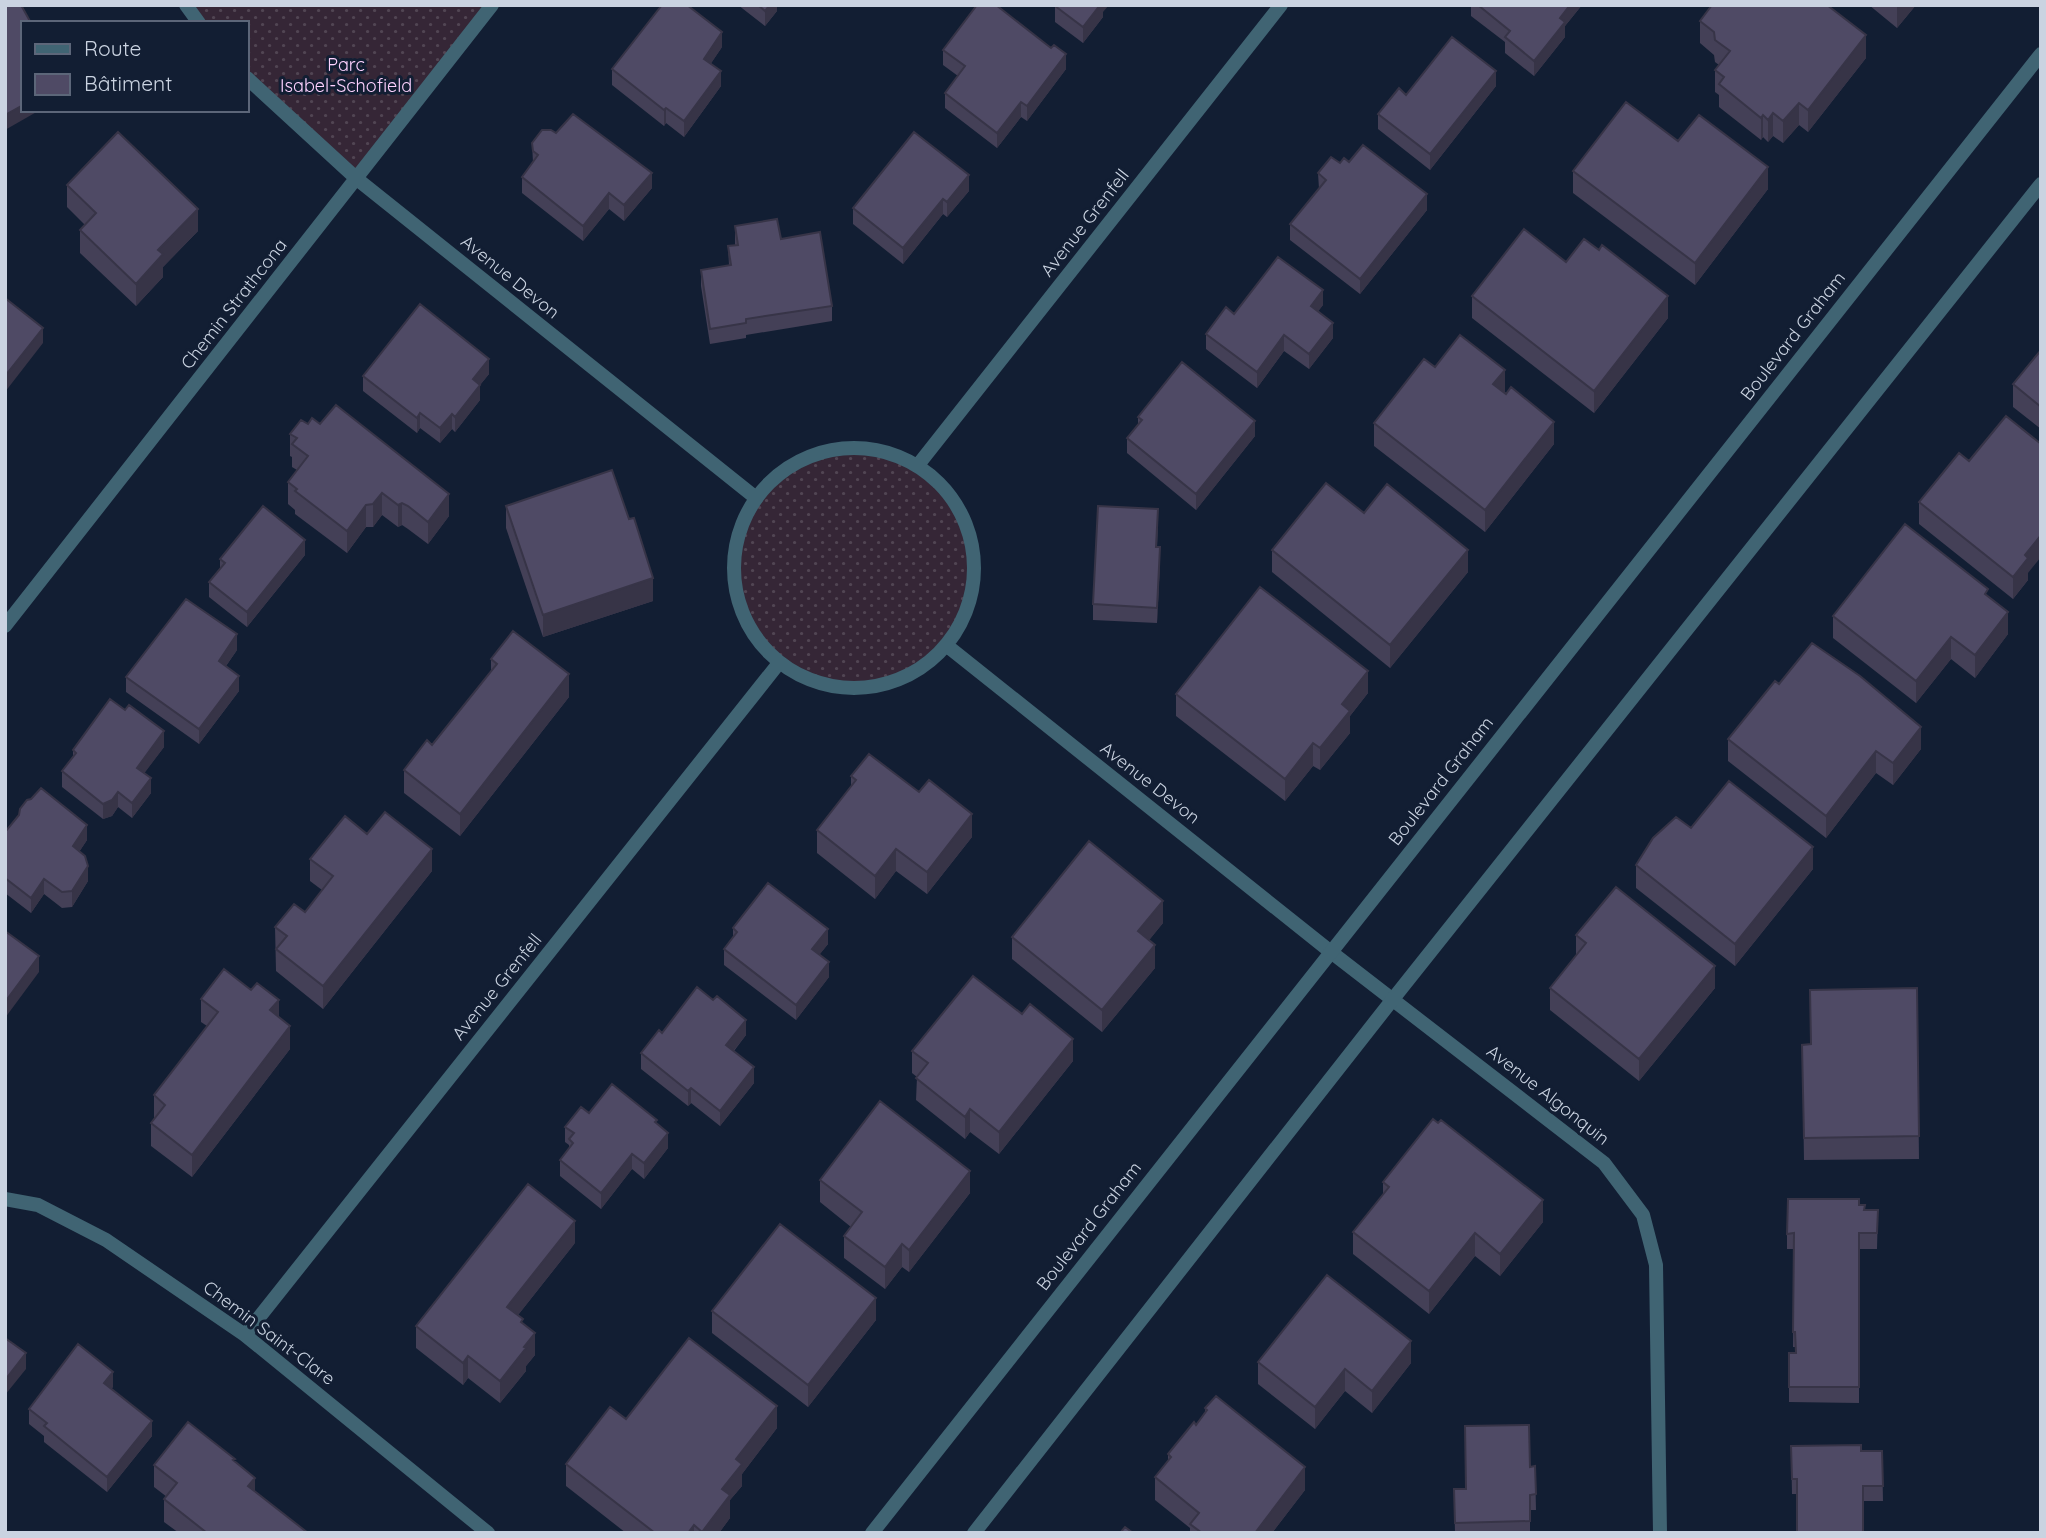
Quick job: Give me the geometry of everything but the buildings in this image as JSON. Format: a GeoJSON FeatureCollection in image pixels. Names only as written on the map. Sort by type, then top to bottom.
{"type":"FeatureCollection","features":[{"type":"Feature","properties":{"kind":"street"},"geometry":{"type":"LineString","coordinates":[[186,5],[198,21]]}},
{"type":"Feature","properties":{"kind":"street","name":"Chemin Strathcona"},"geometry":{"type":"LineString","coordinates":[[5,626],[492,5]]}},
{"type":"Feature","properties":{"kind":"street","name":"Avenue Grenfell"},"geometry":{"type":"LineString","coordinates":[[918,465],[1282,5]]}},
{"type":"Feature","properties":{"kind":"street","name":"Boulevard Graham"},"geometry":{"type":"LineString","coordinates":[[872,1533],[2041,54]]}},
{"type":"Feature","properties":{"kind":"street","name":"Avenue Devon"},"geometry":{"type":"LineString","coordinates":[[248,79],[357,180],[756,498]]}},
{"type":"Feature","properties":{"kind":"street"},"geometry":{"type":"LineString","coordinates":[[974,1533],[2041,184]]}},
{"type":"Feature","properties":{"kind":"street"},"geometry":{"type":"LineString","coordinates":[[863,447],[893,454],[918,465],[939,482],[954,501],[967,525],[974,552],[971,598],[958,629],[930,661],[904,677],[877,686],[849,688],[827,685],[812,681],[779,663],[754,635],[737,601],[733,574],[735,546],[742,521],[756,498],[774,477],[798,460],[830,449],[863,447]]}},
{"type":"Feature","properties":{"kind":"street","name":"Avenue Devon"},"geometry":{"type":"LineString","coordinates":[[946,645],[1331,952]]}},
{"type":"Feature","properties":{"kind":"street","name":"Avenue Grenfell"},"geometry":{"type":"LineString","coordinates":[[245,1335],[779,663]]}},
{"type":"Feature","properties":{"kind":"street","name":"Avenue Algonquin"},"geometry":{"type":"LineString","coordinates":[[1331,952],[1604,1163],[1643,1215],[1657,1265],[1660,1533]]}},
{"type":"Feature","properties":{"kind":"street","name":"Chemin Saint-Clare"},"geometry":{"type":"LineString","coordinates":[[5,1199],[38,1205],[106,1240],[245,1335],[488,1533]]}},
{"type":"Feature","properties":{"kind":"green space","name":"Parc Isabel-Schofield"},"geometry":{"type":"Polygon","coordinates":[[[186,5],[492,5],[357,179],[248,79],[248,21],[198,21],[186,5]]]}},
{"type":"Feature","properties":{"kind":"green space"},"geometry":{"type":"Polygon","coordinates":[[[842,448],[866,448],[911,462],[939,483],[954,501],[965,522],[972,545],[972,591],[965,614],[954,635],[939,653],[911,674],[889,683],[866,688],[842,688],[797,674],[778,661],[761,644],[748,625],[739,603],[734,580],[734,556],[748,511],[761,492],[778,475],[797,462],[819,453],[842,448]]]}}]}
